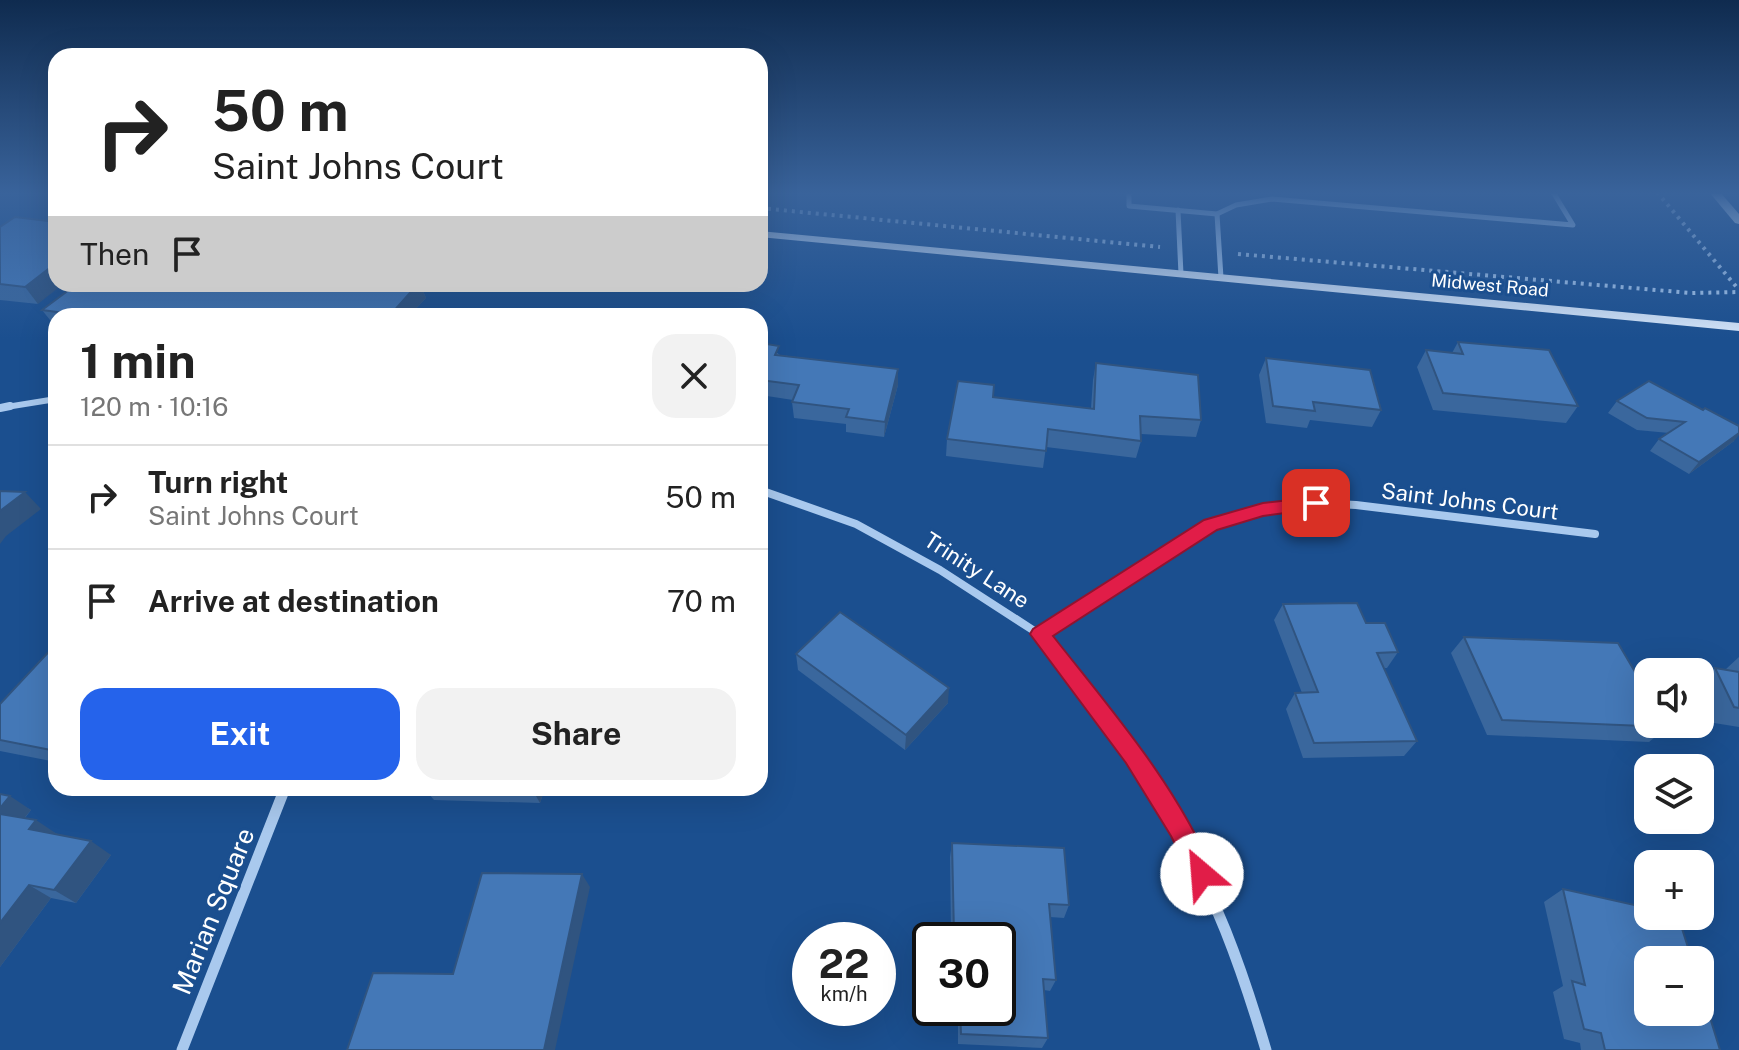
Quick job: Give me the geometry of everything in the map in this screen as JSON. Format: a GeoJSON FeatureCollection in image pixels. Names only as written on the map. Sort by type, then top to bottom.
{"type":"FeatureCollection","features":[{"type":"Feature","properties":{"kind":"main road","name":"Midwest Road"},"geometry":{"type":"LineString","coordinates":[[834,241],[1739,327]]}},
{"type":"Feature","properties":{"kind":"street"},"geometry":{"type":"LineString","coordinates":[[0,408],[48,400]]}},
{"type":"Feature","properties":{"kind":"street","name":"Trinity Lane"},"geometry":{"type":"LineString","coordinates":[[768,493],[833,514],[885,536],[918,554],[1000,611],[1040,634],[1134,756],[1179,828],[1214,897],[1250,987],[1266,1050]]}},
{"type":"Feature","properties":{"kind":"street","name":"Saint Johns Court"},"geometry":{"type":"LineString","coordinates":[[1040,634],[1210,525],[1263,509],[1316,503],[1356,505],[1595,534]]}},
{"type":"Feature","properties":{"kind":"street","name":"Marian Square"},"geometry":{"type":"LineString","coordinates":[[182,1050],[282,796]]}},
{"type":"Feature","properties":{"kind":"lane"},"geometry":{"type":"LineString","coordinates":[[1180,241],[1181,274]]}},
{"type":"Feature","properties":{"kind":"lane"},"geometry":{"type":"LineString","coordinates":[[1219,241],[1221,278]]}},
{"type":"Feature","properties":{"kind":"path"},"geometry":{"type":"LineString","coordinates":[[1099,241],[1181,249]]}},
{"type":"Feature","properties":{"kind":"path"},"geometry":{"type":"LineString","coordinates":[[1698,241],[1739,291]]}},
{"type":"Feature","properties":{"kind":"path"},"geometry":{"type":"LineString","coordinates":[[1220,253],[1691,293],[1739,291]]}},
{"type":"Feature","properties":{"kind":"building"},"geometry":{"type":"Polygon","coordinates":[[[0,241],[48,241],[48,269],[25,287],[0,284],[0,241]]]}},
{"type":"Feature","properties":{"kind":"building"},"geometry":{"type":"Polygon","coordinates":[[[66,292],[411,292],[396,308],[42,310],[66,292]]]}},
{"type":"Feature","properties":{"kind":"building"},"geometry":{"type":"Polygon","coordinates":[[[1458,342],[1549,350],[1578,406],[1443,393],[1426,350],[1463,354],[1458,342]]]}},
{"type":"Feature","properties":{"kind":"building"},"geometry":{"type":"Polygon","coordinates":[[[768,344],[779,346],[775,355],[898,369],[885,422],[846,417],[849,409],[792,402],[799,385],[768,381],[768,344]]]}},
{"type":"Feature","properties":{"kind":"building"},"geometry":{"type":"Polygon","coordinates":[[[1266,358],[1370,370],[1381,410],[1313,402],[1315,411],[1273,406],[1266,358]]]}},
{"type":"Feature","properties":{"kind":"building"},"geometry":{"type":"Polygon","coordinates":[[[1096,363],[1198,375],[1201,420],[1140,416],[1141,441],[1048,429],[1046,451],[947,439],[958,381],[994,385],[993,397],[1094,409],[1096,363]]]}},
{"type":"Feature","properties":{"kind":"building"},"geometry":{"type":"Polygon","coordinates":[[[1649,381],[1739,426],[1739,433],[1699,462],[1659,439],[1685,422],[1647,418],[1617,401],[1649,381]]]}},
{"type":"Feature","properties":{"kind":"building"},"geometry":{"type":"Polygon","coordinates":[[[0,491],[25,492],[0,511],[0,491]]]}},
{"type":"Feature","properties":{"kind":"building"},"geometry":{"type":"Polygon","coordinates":[[[1357,603],[1366,623],[1385,623],[1398,652],[1377,653],[1417,741],[1314,743],[1295,693],[1318,692],[1283,604],[1357,603]]]}},
{"type":"Feature","properties":{"kind":"building"},"geometry":{"type":"Polygon","coordinates":[[[840,612],[949,688],[906,735],[796,654],[840,612]]]}},
{"type":"Feature","properties":{"kind":"building"},"geometry":{"type":"Polygon","coordinates":[[[1464,637],[1618,643],[1634,670],[1634,726],[1502,720],[1464,637]]]}},
{"type":"Feature","properties":{"kind":"building"},"geometry":{"type":"Polygon","coordinates":[[[48,653],[48,749],[0,740],[0,704],[48,653]]]}},
{"type":"Feature","properties":{"kind":"building"},"geometry":{"type":"Polygon","coordinates":[[[1715,668],[1739,672],[1739,708],[1734,707],[1715,668]]]}},
{"type":"Feature","properties":{"kind":"building"},"geometry":{"type":"Polygon","coordinates":[[[0,794],[10,796],[0,808],[0,794]]]}},
{"type":"Feature","properties":{"kind":"building"},"geometry":{"type":"Polygon","coordinates":[[[0,814],[36,820],[29,829],[91,841],[54,890],[29,885],[0,923],[0,814]]]}},
{"type":"Feature","properties":{"kind":"building"},"geometry":{"type":"Polygon","coordinates":[[[952,843],[1064,848],[1069,905],[1049,904],[1056,980],[1043,979],[1048,1038],[961,1034],[961,1026],[1016,1026],[1016,922],[954,922],[952,843]]]}},
{"type":"Feature","properties":{"kind":"building"},"geometry":{"type":"Polygon","coordinates":[[[482,873],[582,874],[544,1050],[347,1050],[373,973],[453,974],[482,873]]]}},
{"type":"Feature","properties":{"kind":"building"},"geometry":{"type":"Polygon","coordinates":[[[1563,889],[1634,905],[1634,930],[1682,930],[1688,946],[1634,946],[1634,1026],[1713,1026],[1720,1050],[1605,1050],[1601,1033],[1584,1029],[1572,981],[1585,985],[1563,889]]]}},
{"type":"Feature","properties":{"kind":"route"},"geometry":{"type":"LineString","coordinates":[[1202,874],[1179,828],[1134,756],[1040,634],[1210,525],[1263,509],[1316,503]]}}]}
